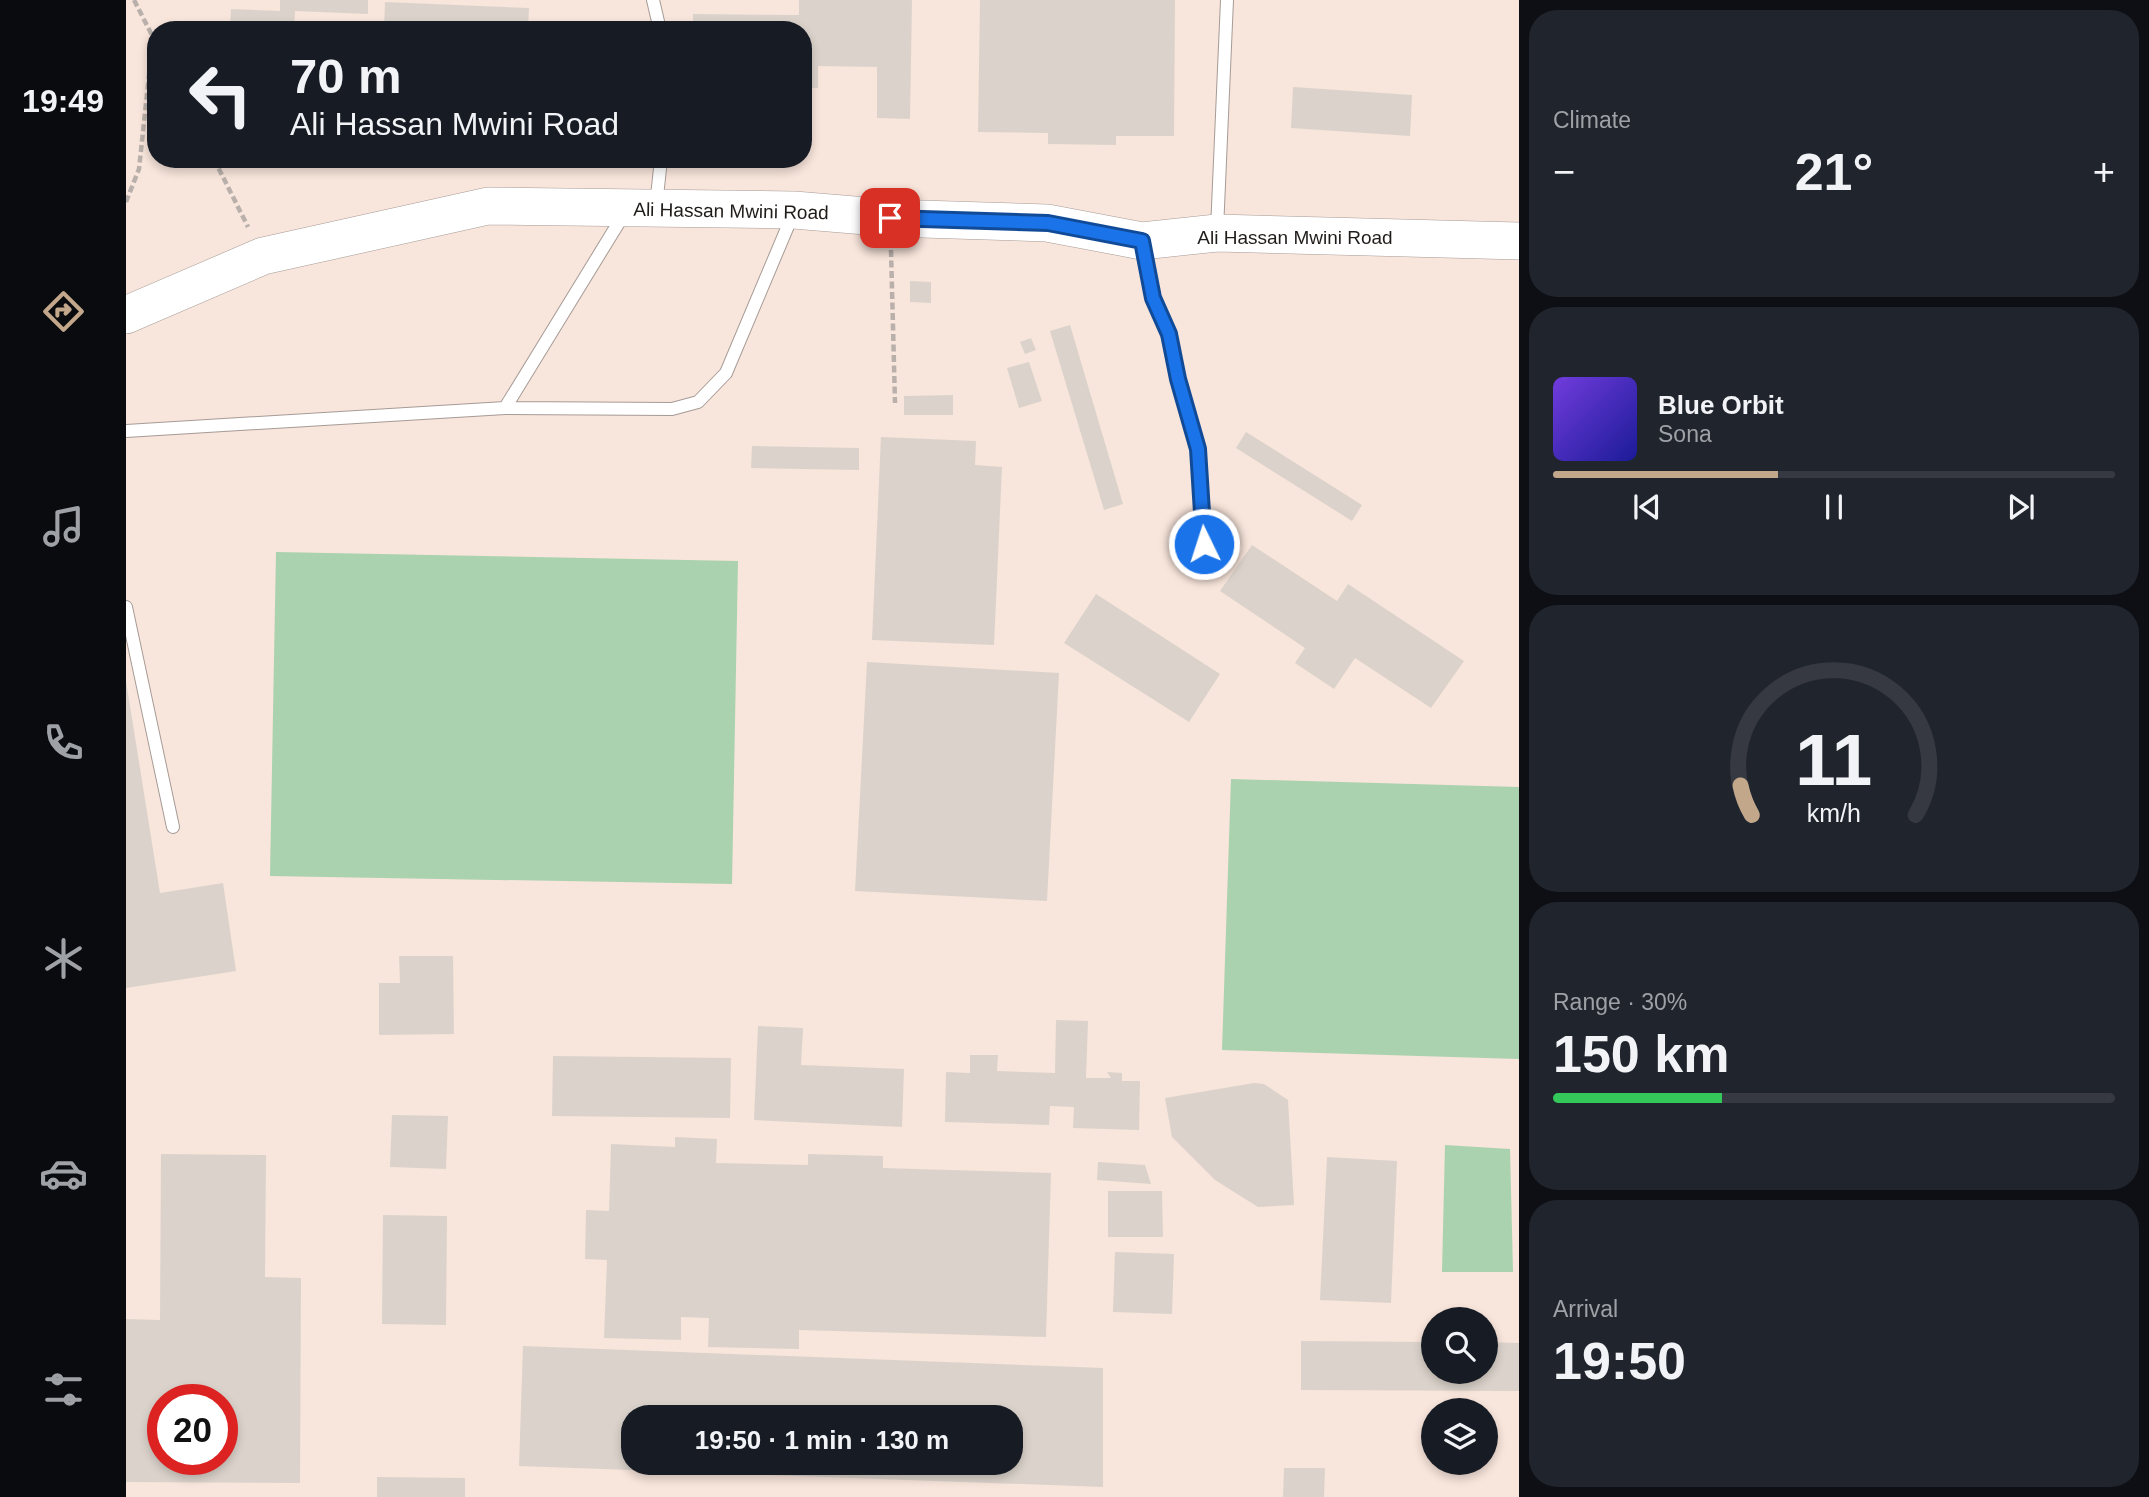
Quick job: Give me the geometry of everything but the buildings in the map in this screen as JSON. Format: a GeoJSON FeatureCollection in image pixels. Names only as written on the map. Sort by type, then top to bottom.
{"type":"FeatureCollection","features":[{"type":"Feature","properties":{"kind":"main road","name":"Ali Hassan Mwini Road"},"geometry":{"type":"LineString","coordinates":[[126,316],[263,256],[488,206],[794,210],[890,218],[1048,223],[1142,241],[1217,233],[1519,241]]}},
{"type":"Feature","properties":{"kind":"lane"},"geometry":{"type":"LineString","coordinates":[[653,0],[658,21]]}},
{"type":"Feature","properties":{"kind":"lane"},"geometry":{"type":"LineString","coordinates":[[1217,233],[1227,0]]}},
{"type":"Feature","properties":{"kind":"lane"},"geometry":{"type":"LineString","coordinates":[[505,408],[641,209],[658,168]]}},
{"type":"Feature","properties":{"kind":"lane"},"geometry":{"type":"LineString","coordinates":[[126,431],[505,408],[673,409],[698,402],[726,373],[794,210]]}},
{"type":"Feature","properties":{"kind":"lane"},"geometry":{"type":"LineString","coordinates":[[1142,241],[1153,298],[1169,334],[1178,379],[1198,449],[1204,544]]}},
{"type":"Feature","properties":{"kind":"lane"},"geometry":{"type":"LineString","coordinates":[[126,607],[173,827]]}},
{"type":"Feature","properties":{"kind":"path"},"geometry":{"type":"LineString","coordinates":[[134,0],[147,27]]}},
{"type":"Feature","properties":{"kind":"path"},"geometry":{"type":"LineString","coordinates":[[126,202],[139,169],[147,101]]}},
{"type":"Feature","properties":{"kind":"path"},"geometry":{"type":"LineString","coordinates":[[219,168],[263,256]]}},
{"type":"Feature","properties":{"kind":"path"},"geometry":{"type":"LineString","coordinates":[[890,218],[895,403]]}},
{"type":"Feature","properties":{"kind":"shaded area"},"geometry":{"type":"Polygon","coordinates":[[[126,0],[1519,0],[1519,1497],[126,1497],[126,0]]]}},
{"type":"Feature","properties":{"kind":"green space"},"geometry":{"type":"Polygon","coordinates":[[[276,552],[738,561],[732,884],[270,876],[276,552]]]}},
{"type":"Feature","properties":{"kind":"green space"},"geometry":{"type":"Polygon","coordinates":[[[1231,779],[1519,787],[1519,1059],[1222,1050],[1231,779]]]}},
{"type":"Feature","properties":{"kind":"green space"},"geometry":{"type":"Polygon","coordinates":[[[1445,1145],[1510,1149],[1513,1272],[1442,1272],[1445,1145]]]}},
{"type":"Feature","properties":{"kind":"route"},"geometry":{"type":"LineString","coordinates":[[890,218],[1048,223],[1142,241],[1153,298],[1169,334],[1178,379],[1198,449],[1204,544]]}}]}
